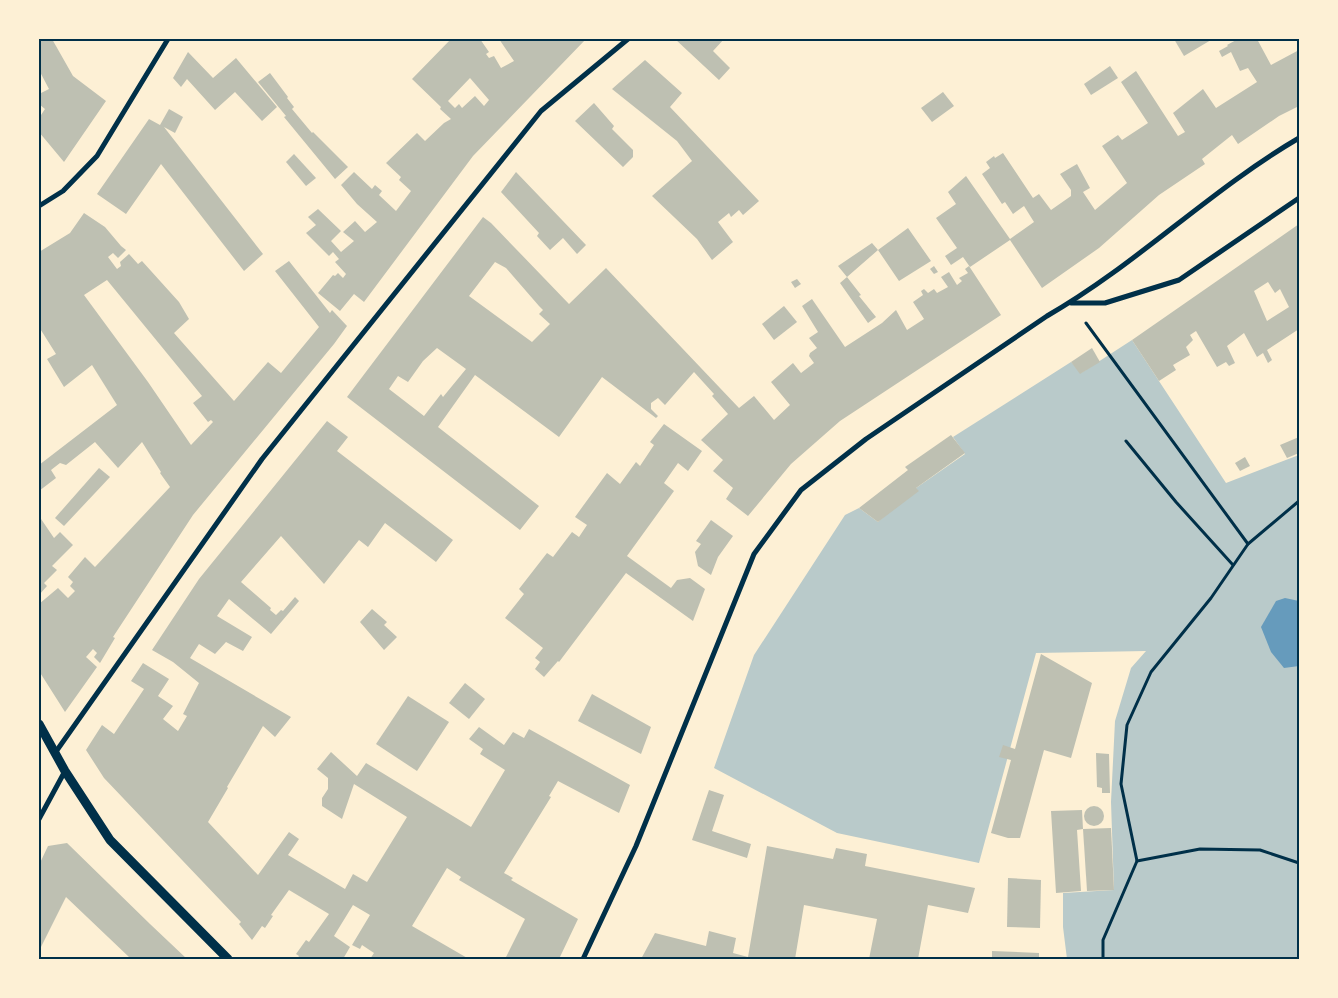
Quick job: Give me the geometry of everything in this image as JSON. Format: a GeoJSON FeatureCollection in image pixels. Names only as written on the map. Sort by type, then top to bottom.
{"type":"FeatureCollection","features":[{"type":"Feature","properties":{"kind":"street"},"geometry":{"type":"LineString","coordinates":[[39,206],[63,191],[97,156],[168,39]]}},
{"type":"Feature","properties":{"kind":"street"},"geometry":{"type":"LineString","coordinates":[[55,753],[262,459],[541,111],[621,41],[628,39]]}},
{"type":"Feature","properties":{"kind":"street"},"geometry":{"type":"LineString","coordinates":[[583,959],[636,846],[754,554],[801,490],[866,439],[1119,269],[1267,157],[1299,138]]}},
{"type":"Feature","properties":{"kind":"street"},"geometry":{"type":"LineString","coordinates":[[1070,303],[1105,303],[1179,280],[1299,198]]}},
{"type":"Feature","properties":{"kind":"street"},"geometry":{"type":"LineString","coordinates":[[39,724],[65,771],[110,840],[228,959]]}},
{"type":"Feature","properties":{"kind":"street"},"geometry":{"type":"LineString","coordinates":[[39,818],[65,771]]}},
{"type":"Feature","properties":{"kind":"path"},"geometry":{"type":"LineString","coordinates":[[1070,303],[1248,544]]}},
{"type":"Feature","properties":{"kind":"path"},"geometry":{"type":"LineString","coordinates":[[1126,441],[1176,502],[1233,566]]}},
{"type":"Feature","properties":{"kind":"path"},"geometry":{"type":"LineString","coordinates":[[1103,959],[1103,940],[1137,861],[1121,784],[1127,725],[1151,672],[1210,598],[1248,544],[1299,501]]}},
{"type":"Feature","properties":{"kind":"path"},"geometry":{"type":"LineString","coordinates":[[1137,861],[1200,849],[1260,850],[1299,863]]}},
{"type":"Feature","properties":{"kind":"shaded area"},"geometry":{"type":"Polygon","coordinates":[[[1132,340],[1226,483],[1299,455],[1299,959],[1067,959],[1063,927],[1063,893],[1114,890],[1111,802],[1115,721],[1131,668],[1146,651],[1036,653],[979,863],[837,833],[714,768],[754,655],[845,515],[859,508],[878,522],[916,488],[965,454],[953,437],[1071,362],[1081,373],[1132,340]]]}},
{"type":"Feature","properties":{"kind":"water"},"geometry":{"type":"Polygon","coordinates":[[[1285,598],[1299,601],[1299,666],[1284,668],[1271,652],[1261,627],[1276,601],[1285,598]]]}},
{"type":"Feature","properties":{"kind":"building"},"geometry":{"type":"Polygon","coordinates":[[[39,39],[52,39],[73,76],[106,101],[64,162],[39,132],[39,118],[45,109],[39,104],[39,94],[49,89],[39,70],[39,39]]]}},
{"type":"Feature","properties":{"kind":"building"},"geometry":{"type":"Polygon","coordinates":[[[451,39],[480,39],[489,52],[486,54],[489,58],[494,56],[501,68],[514,61],[499,39],[586,39],[473,156],[364,302],[354,294],[340,311],[318,293],[333,275],[335,276],[338,273],[343,278],[346,274],[335,262],[339,259],[333,252],[329,256],[306,233],[316,225],[308,217],[318,209],[341,231],[331,241],[341,252],[354,241],[343,232],[355,221],[365,232],[377,222],[357,204],[341,185],[354,172],[372,189],[375,185],[382,191],[379,195],[396,211],[411,191],[399,180],[401,177],[386,163],[417,133],[425,141],[451,119],[412,79],[451,39]],[[470,78],[448,101],[455,108],[459,104],[462,108],[475,96],[484,106],[489,100],[470,78]]]}},
{"type":"Feature","properties":{"kind":"building"},"geometry":{"type":"Polygon","coordinates":[[[675,39],[724,39],[713,51],[730,68],[719,80],[675,39]]]}},
{"type":"Feature","properties":{"kind":"building"},"geometry":{"type":"Polygon","coordinates":[[[1174,39],[1210,39],[1211,40],[1184,56],[1174,39]]]}},
{"type":"Feature","properties":{"kind":"building"},"geometry":{"type":"Polygon","coordinates":[[[1238,39],[1257,39],[1271,65],[1299,50],[1299,106],[1279,116],[1238,144],[1232,135],[1202,159],[1205,164],[1159,195],[1099,248],[1042,288],[1010,240],[970,267],[963,257],[951,265],[945,256],[957,248],[936,218],[956,204],[948,192],[966,176],[1010,239],[1034,222],[1024,206],[1013,214],[1005,202],[1002,204],[982,174],[990,168],[986,162],[994,156],[995,158],[1003,153],[1033,198],[1039,194],[1051,210],[1071,196],[1071,190],[1060,174],[1077,164],[1090,188],[1083,192],[1095,210],[1127,183],[1102,146],[1118,135],[1122,140],[1148,123],[1121,82],[1136,71],[1178,136],[1185,132],[1173,113],[1203,89],[1216,108],[1257,82],[1248,68],[1240,71],[1231,52],[1222,57],[1219,51],[1238,39]]]}},
{"type":"Feature","properties":{"kind":"building"},"geometry":{"type":"Polygon","coordinates":[[[188,52],[213,78],[236,58],[277,107],[262,121],[235,92],[215,110],[187,79],[181,87],[173,78],[188,52]]]}},
{"type":"Feature","properties":{"kind":"building"},"geometry":{"type":"Polygon","coordinates":[[[645,60],[682,93],[670,107],[759,201],[743,215],[739,210],[731,217],[729,213],[718,222],[733,242],[712,260],[697,239],[652,196],[692,161],[677,141],[612,89],[645,60]]]}},
{"type":"Feature","properties":{"kind":"building"},"geometry":{"type":"Polygon","coordinates":[[[1110,66],[1118,78],[1091,95],[1084,84],[1110,66]]]}},
{"type":"Feature","properties":{"kind":"building"},"geometry":{"type":"Polygon","coordinates":[[[270,73],[288,97],[294,107],[292,109],[312,133],[348,167],[335,179],[258,82],[270,73]]]}},
{"type":"Feature","properties":{"kind":"building"},"geometry":{"type":"Polygon","coordinates":[[[943,92],[954,106],[932,122],[921,108],[943,92]]]}},
{"type":"Feature","properties":{"kind":"building"},"geometry":{"type":"Polygon","coordinates":[[[594,103],[614,126],[612,129],[633,150],[633,157],[623,167],[575,121],[594,103]]]}},
{"type":"Feature","properties":{"kind":"building"},"geometry":{"type":"Polygon","coordinates":[[[169,109],[183,117],[175,133],[164,127],[263,254],[244,271],[161,164],[126,214],[97,194],[149,119],[160,125],[169,109]]]}},
{"type":"Feature","properties":{"kind":"building"},"geometry":{"type":"Polygon","coordinates":[[[294,154],[316,178],[306,186],[286,162],[294,154]]]}},
{"type":"Feature","properties":{"kind":"building"},"geometry":{"type":"Polygon","coordinates":[[[516,172],[586,245],[577,254],[563,238],[550,250],[537,236],[539,233],[501,192],[516,172]]]}},
{"type":"Feature","properties":{"kind":"building"},"geometry":{"type":"Polygon","coordinates":[[[84,213],[105,227],[126,250],[118,258],[113,253],[108,257],[117,269],[121,266],[120,262],[129,254],[138,264],[142,261],[179,302],[189,319],[174,333],[234,401],[268,362],[281,373],[319,327],[275,271],[289,261],[330,313],[332,310],[347,326],[193,515],[113,637],[115,638],[100,663],[94,657],[97,653],[93,649],[86,657],[97,667],[65,712],[39,671],[39,604],[58,588],[68,598],[75,591],[70,586],[73,582],[68,577],[85,557],[95,567],[170,487],[142,442],[118,468],[95,442],[66,465],[60,463],[51,470],[56,478],[39,491],[39,465],[117,405],[92,365],[64,387],[47,359],[56,354],[39,327],[39,252],[70,233],[84,213]],[[107,280],[84,295],[148,382],[191,445],[213,422],[211,420],[208,422],[193,403],[202,396],[107,280]]]}},
{"type":"Feature","properties":{"kind":"building"},"geometry":{"type":"Polygon","coordinates":[[[483,217],[569,304],[606,268],[739,408],[754,396],[774,420],[790,405],[771,382],[793,363],[801,373],[814,363],[809,356],[817,348],[809,338],[818,332],[802,306],[812,299],[845,347],[882,323],[896,310],[907,330],[924,319],[913,302],[923,295],[921,291],[924,289],[928,293],[934,289],[937,293],[948,287],[941,277],[949,272],[957,285],[962,281],[959,278],[968,273],[965,269],[969,266],[1001,315],[840,421],[791,464],[748,516],[726,499],[733,488],[713,471],[723,460],[701,440],[728,414],[712,396],[714,394],[694,372],[665,405],[658,398],[651,403],[651,409],[658,416],[656,418],[602,377],[559,437],[475,375],[438,427],[539,506],[520,530],[347,397],[483,217]],[[495,262],[469,296],[532,342],[550,324],[539,314],[543,310],[506,268],[495,262]],[[437,348],[423,361],[408,382],[398,376],[389,389],[424,416],[441,394],[443,397],[466,369],[437,348]]]}},
{"type":"Feature","properties":{"kind":"building"},"geometry":{"type":"Polygon","coordinates":[[[1299,224],[1299,329],[1267,350],[1272,360],[1268,363],[1263,353],[1257,357],[1244,333],[1227,346],[1235,363],[1229,366],[1226,362],[1217,367],[1196,331],[1190,335],[1193,340],[1186,347],[1190,355],[1173,365],[1176,370],[1159,381],[1132,340],[1299,224]],[[1268,282],[1254,291],[1267,321],[1289,307],[1280,289],[1275,293],[1268,282]]]}},
{"type":"Feature","properties":{"kind":"building"},"geometry":{"type":"Polygon","coordinates":[[[908,228],[931,261],[899,281],[878,250],[908,228]]]}},
{"type":"Feature","properties":{"kind":"building"},"geometry":{"type":"Polygon","coordinates":[[[872,243],[878,250],[847,277],[838,266],[872,243]]]}},
{"type":"Feature","properties":{"kind":"building"},"geometry":{"type":"Polygon","coordinates":[[[934,266],[938,272],[934,274],[930,269],[934,266]]]}},
{"type":"Feature","properties":{"kind":"building"},"geometry":{"type":"Polygon","coordinates":[[[847,277],[876,317],[868,323],[840,283],[847,277]]]}},
{"type":"Feature","properties":{"kind":"building"},"geometry":{"type":"Polygon","coordinates":[[[797,279],[801,284],[795,288],[791,282],[797,279]]]}},
{"type":"Feature","properties":{"kind":"building"},"geometry":{"type":"Polygon","coordinates":[[[784,306],[797,322],[774,340],[762,324],[784,306]]]}},
{"type":"Feature","properties":{"kind":"building"},"geometry":{"type":"Polygon","coordinates":[[[1092,348],[1100,362],[1080,374],[1071,362],[1092,348]]]}},
{"type":"Feature","properties":{"kind":"building"},"geometry":{"type":"Polygon","coordinates":[[[327,421],[348,437],[337,451],[453,540],[436,562],[385,523],[368,547],[359,540],[324,584],[281,536],[241,582],[271,608],[270,610],[276,615],[281,610],[283,611],[295,597],[299,601],[271,634],[229,599],[217,616],[252,637],[243,651],[226,642],[215,654],[199,644],[190,658],[291,717],[275,737],[263,726],[208,822],[258,875],[289,832],[299,839],[288,855],[345,889],[353,874],[367,882],[407,817],[354,784],[342,819],[322,806],[322,798],[328,789],[328,778],[317,769],[331,752],[357,776],[366,763],[471,827],[505,770],[480,754],[483,749],[469,739],[479,727],[504,745],[513,732],[524,738],[529,729],[630,785],[619,813],[558,781],[549,796],[551,797],[504,873],[513,878],[511,880],[578,919],[559,959],[505,959],[525,919],[459,880],[461,877],[447,868],[412,926],[469,959],[370,959],[374,953],[362,945],[360,949],[352,945],[370,915],[353,905],[334,936],[350,947],[343,959],[297,959],[299,956],[296,954],[306,940],[309,942],[329,914],[289,890],[271,915],[273,916],[265,928],[262,926],[252,940],[239,924],[241,922],[104,778],[86,750],[102,725],[114,734],[144,689],[131,681],[143,663],[169,679],[158,696],[173,706],[163,719],[178,731],[187,716],[183,714],[199,683],[173,662],[152,650],[199,579],[327,421]]]}},
{"type":"Feature","properties":{"kind":"building"},"geometry":{"type":"Polygon","coordinates":[[[664,424],[702,451],[688,471],[678,463],[664,483],[674,491],[627,556],[671,588],[677,580],[690,578],[705,589],[693,621],[626,573],[559,662],[544,677],[535,669],[540,662],[535,658],[543,648],[505,618],[524,594],[519,589],[547,553],[553,557],[572,532],[579,537],[587,525],[575,517],[607,473],[620,484],[636,462],[640,466],[654,445],[650,442],[664,424]]]}},
{"type":"Feature","properties":{"kind":"building"},"geometry":{"type":"Polygon","coordinates":[[[951,435],[965,453],[916,488],[919,491],[878,522],[859,508],[908,470],[905,467],[951,435]]]}},
{"type":"Feature","properties":{"kind":"building"},"geometry":{"type":"Polygon","coordinates":[[[1299,437],[1299,453],[1287,458],[1280,445],[1299,437]]]}},
{"type":"Feature","properties":{"kind":"building"},"geometry":{"type":"Polygon","coordinates":[[[1245,457],[1250,466],[1240,471],[1235,463],[1245,457]]]}},
{"type":"Feature","properties":{"kind":"building"},"geometry":{"type":"Polygon","coordinates":[[[99,468],[110,477],[64,526],[55,518],[99,468]]]}},
{"type":"Feature","properties":{"kind":"building"},"geometry":{"type":"Polygon","coordinates":[[[39,516],[54,538],[60,532],[73,545],[52,566],[57,570],[44,583],[47,586],[39,595],[39,516]]]}},
{"type":"Feature","properties":{"kind":"building"},"geometry":{"type":"Polygon","coordinates":[[[711,520],[733,536],[718,557],[711,575],[698,566],[695,552],[701,544],[696,541],[711,520]]]}},
{"type":"Feature","properties":{"kind":"building"},"geometry":{"type":"Polygon","coordinates":[[[372,609],[387,622],[384,625],[397,637],[384,650],[360,622],[372,609]]]}},
{"type":"Feature","properties":{"kind":"building"},"geometry":{"type":"Polygon","coordinates":[[[1041,654],[1092,683],[1071,758],[1044,750],[1020,838],[1008,838],[991,833],[1011,760],[999,757],[1003,745],[1015,749],[1041,654]]]}},
{"type":"Feature","properties":{"kind":"building"},"geometry":{"type":"Polygon","coordinates":[[[465,683],[485,699],[469,719],[449,703],[465,683]]]}},
{"type":"Feature","properties":{"kind":"building"},"geometry":{"type":"Polygon","coordinates":[[[592,694],[651,727],[641,754],[578,721],[592,694]]]}},
{"type":"Feature","properties":{"kind":"building"},"geometry":{"type":"Polygon","coordinates":[[[408,696],[449,722],[417,771],[376,744],[408,696]]]}},
{"type":"Feature","properties":{"kind":"building"},"geometry":{"type":"Polygon","coordinates":[[[1096,753],[1109,754],[1110,793],[1102,793],[1102,788],[1097,787],[1096,753]]]}},
{"type":"Feature","properties":{"kind":"building"},"geometry":{"type":"Polygon","coordinates":[[[709,790],[724,795],[712,831],[751,844],[747,858],[692,840],[709,790]]]}},
{"type":"Feature","properties":{"kind":"building"},"geometry":{"type":"Polygon","coordinates":[[[1094,806],[1101,809],[1104,816],[1101,823],[1094,826],[1087,823],[1084,816],[1087,809],[1094,806]]]}},
{"type":"Feature","properties":{"kind":"building"},"geometry":{"type":"Polygon","coordinates":[[[1082,810],[1083,829],[1077,830],[1081,891],[1056,893],[1051,811],[1082,810]]]}},
{"type":"Feature","properties":{"kind":"building"},"geometry":{"type":"Polygon","coordinates":[[[1111,828],[1114,890],[1087,891],[1083,829],[1111,828]]]}},
{"type":"Feature","properties":{"kind":"building"},"geometry":{"type":"Polygon","coordinates":[[[67,843],[187,959],[127,959],[129,957],[66,897],[39,951],[39,865],[48,846],[67,843]]]}},
{"type":"Feature","properties":{"kind":"building"},"geometry":{"type":"Polygon","coordinates":[[[767,846],[833,859],[836,848],[867,854],[865,866],[975,888],[968,913],[928,905],[918,959],[869,959],[877,919],[804,905],[795,959],[641,959],[655,933],[706,946],[709,931],[736,938],[733,953],[748,957],[767,846]]]}},
{"type":"Feature","properties":{"kind":"building"},"geometry":{"type":"Polygon","coordinates":[[[1008,878],[1041,880],[1040,928],[1007,927],[1008,878]]]}},
{"type":"Feature","properties":{"kind":"building"},"geometry":{"type":"Polygon","coordinates":[[[992,951],[1039,953],[1039,959],[992,959],[992,951]]]}}]}
